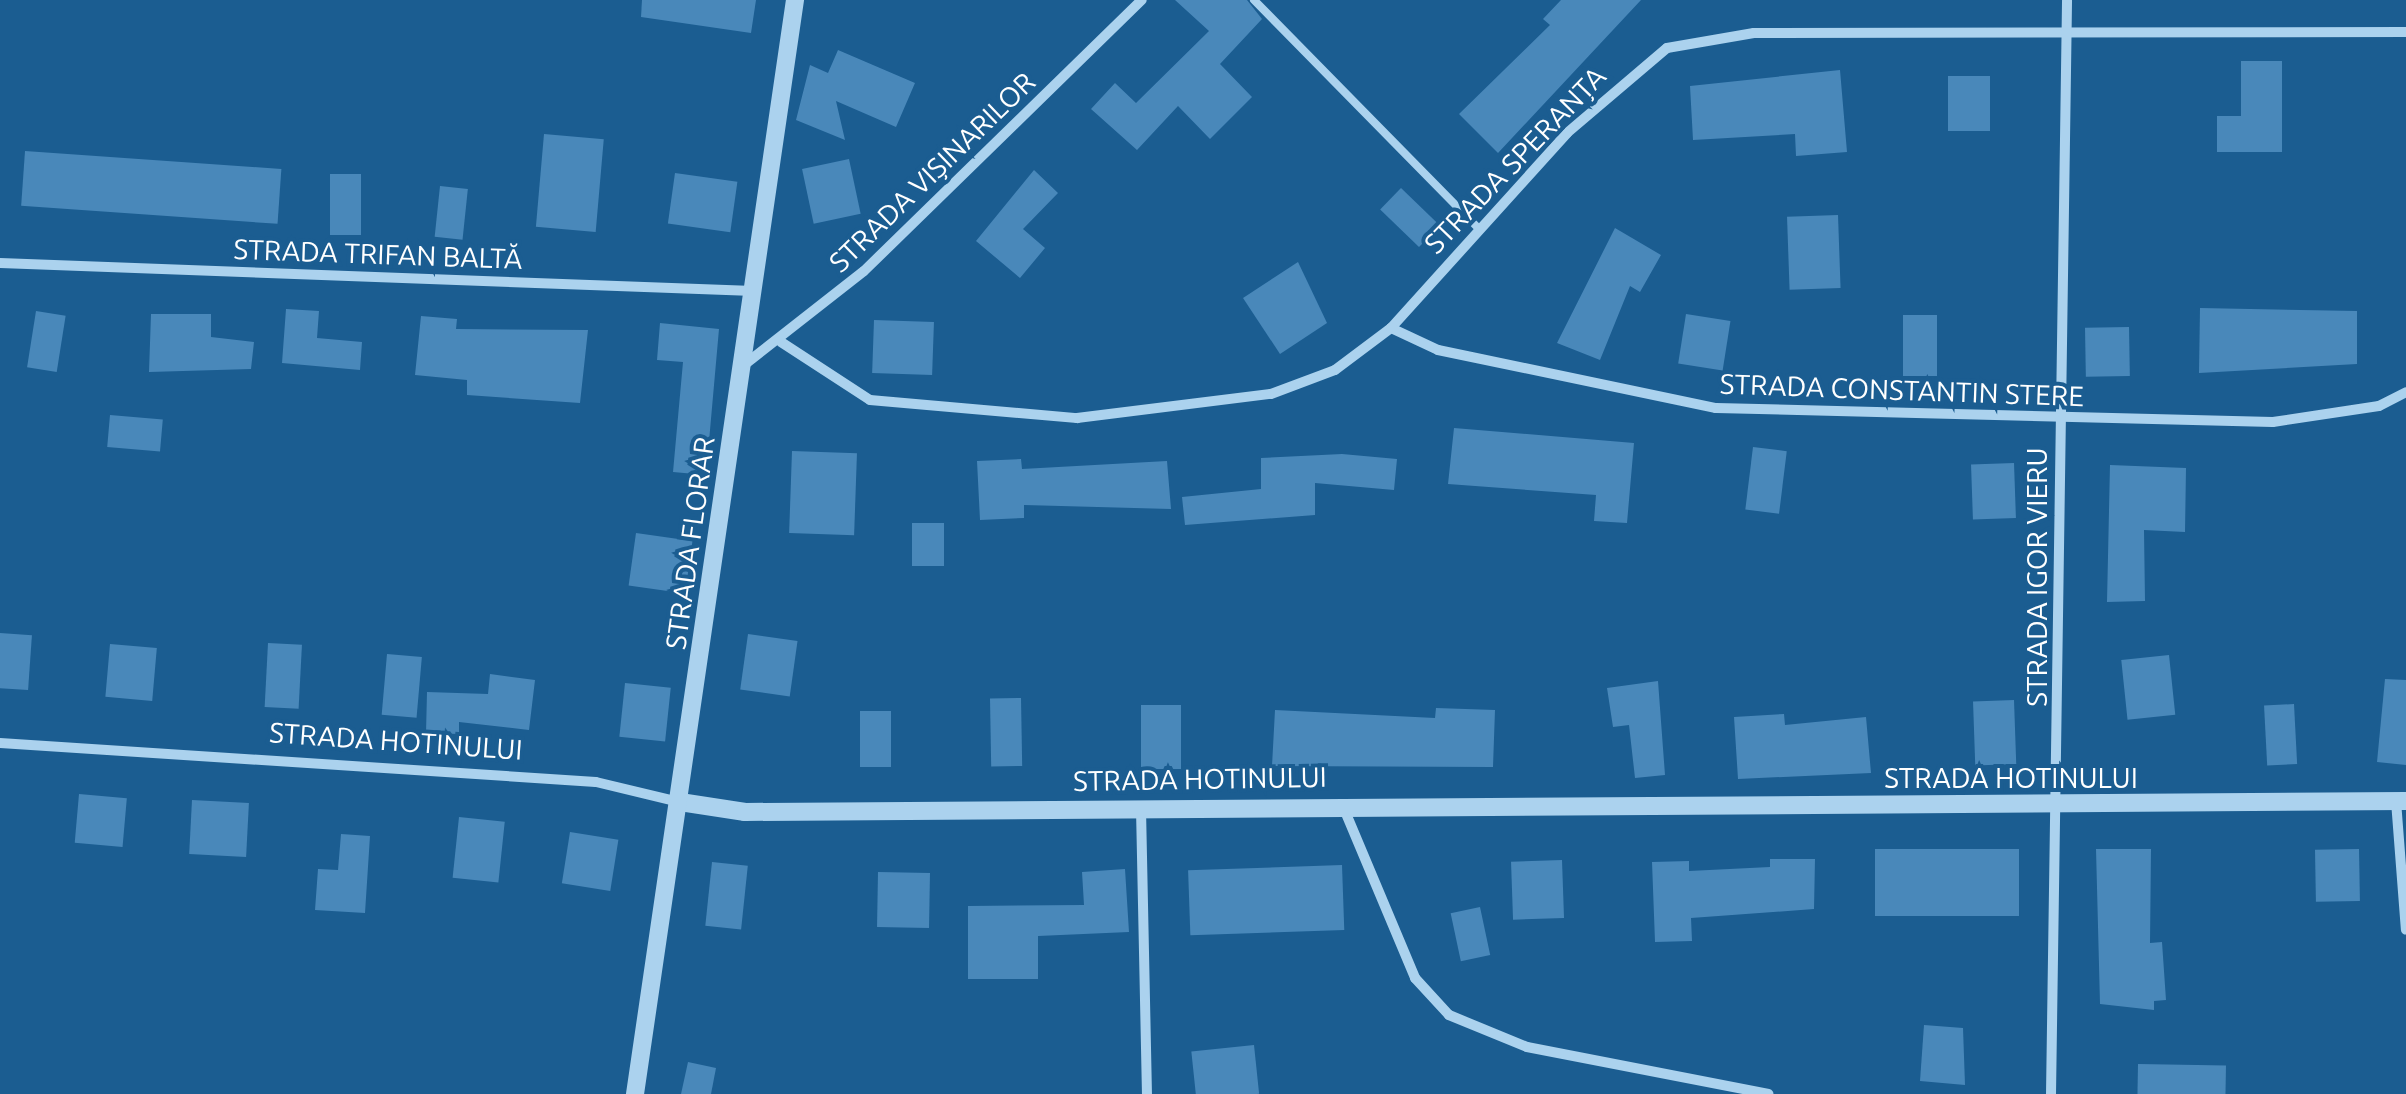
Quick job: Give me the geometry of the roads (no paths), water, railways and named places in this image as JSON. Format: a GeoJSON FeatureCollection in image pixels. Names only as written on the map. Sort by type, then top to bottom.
{"type":"FeatureCollection","features":[{"type":"Feature","properties":{"kind":"street","name":"STRADA FLORAR"},"geometry":{"type":"LineString","coordinates":[[635,1094],[795,0]]}},
{"type":"Feature","properties":{"kind":"street","name":"STRADA VIȘINARILOR"},"geometry":{"type":"LineString","coordinates":[[744,364],[781,342],[1142,0]]}},
{"type":"Feature","properties":{"kind":"street","name":"STRADA IGOR VIERU"},"geometry":{"type":"LineString","coordinates":[[2051,1094],[2059,806],[2067,0]]}},
{"type":"Feature","properties":{"kind":"street","name":"STRADA SPERANȚA"},"geometry":{"type":"LineString","coordinates":[[1391,328],[1477,227],[1619,82],[1667,48],[1754,34],[2406,32]]}},
{"type":"Feature","properties":{"kind":"street","name":"STRADA TRIFAN BALTĂ"},"geometry":{"type":"LineString","coordinates":[[0,263],[755,291]]}},
{"type":"Feature","properties":{"kind":"street"},"geometry":{"type":"LineString","coordinates":[[781,342],[870,400],[1077,418],[1270,394],[1335,370],[1391,328]]}},
{"type":"Feature","properties":{"kind":"street","name":"STRADA CONSTANTIN STERE"},"geometry":{"type":"LineString","coordinates":[[1391,328],[1438,350],[1716,408],[2273,422],[2379,406],[2406,392]]}},
{"type":"Feature","properties":{"kind":"street","name":"STRADA HOTINULUI"},"geometry":{"type":"LineString","coordinates":[[0,743],[596,782],[680,802],[745,812],[1341,804],[2059,806],[2401,801]]}},
{"type":"Feature","properties":{"kind":"street"},"geometry":{"type":"LineString","coordinates":[[2401,801],[2406,930]]}},
{"type":"Feature","properties":{"kind":"street"},"geometry":{"type":"LineString","coordinates":[[1341,804],[1415,978],[1450,1015],[1527,1047],[1768,1094]]}},
{"type":"Feature","properties":{"kind":"street"},"geometry":{"type":"LineString","coordinates":[[1141,808],[1147,1094]]}},
{"type":"Feature","properties":{"kind":"lane"},"geometry":{"type":"LineString","coordinates":[[1254,0],[1477,227]]}}]}
